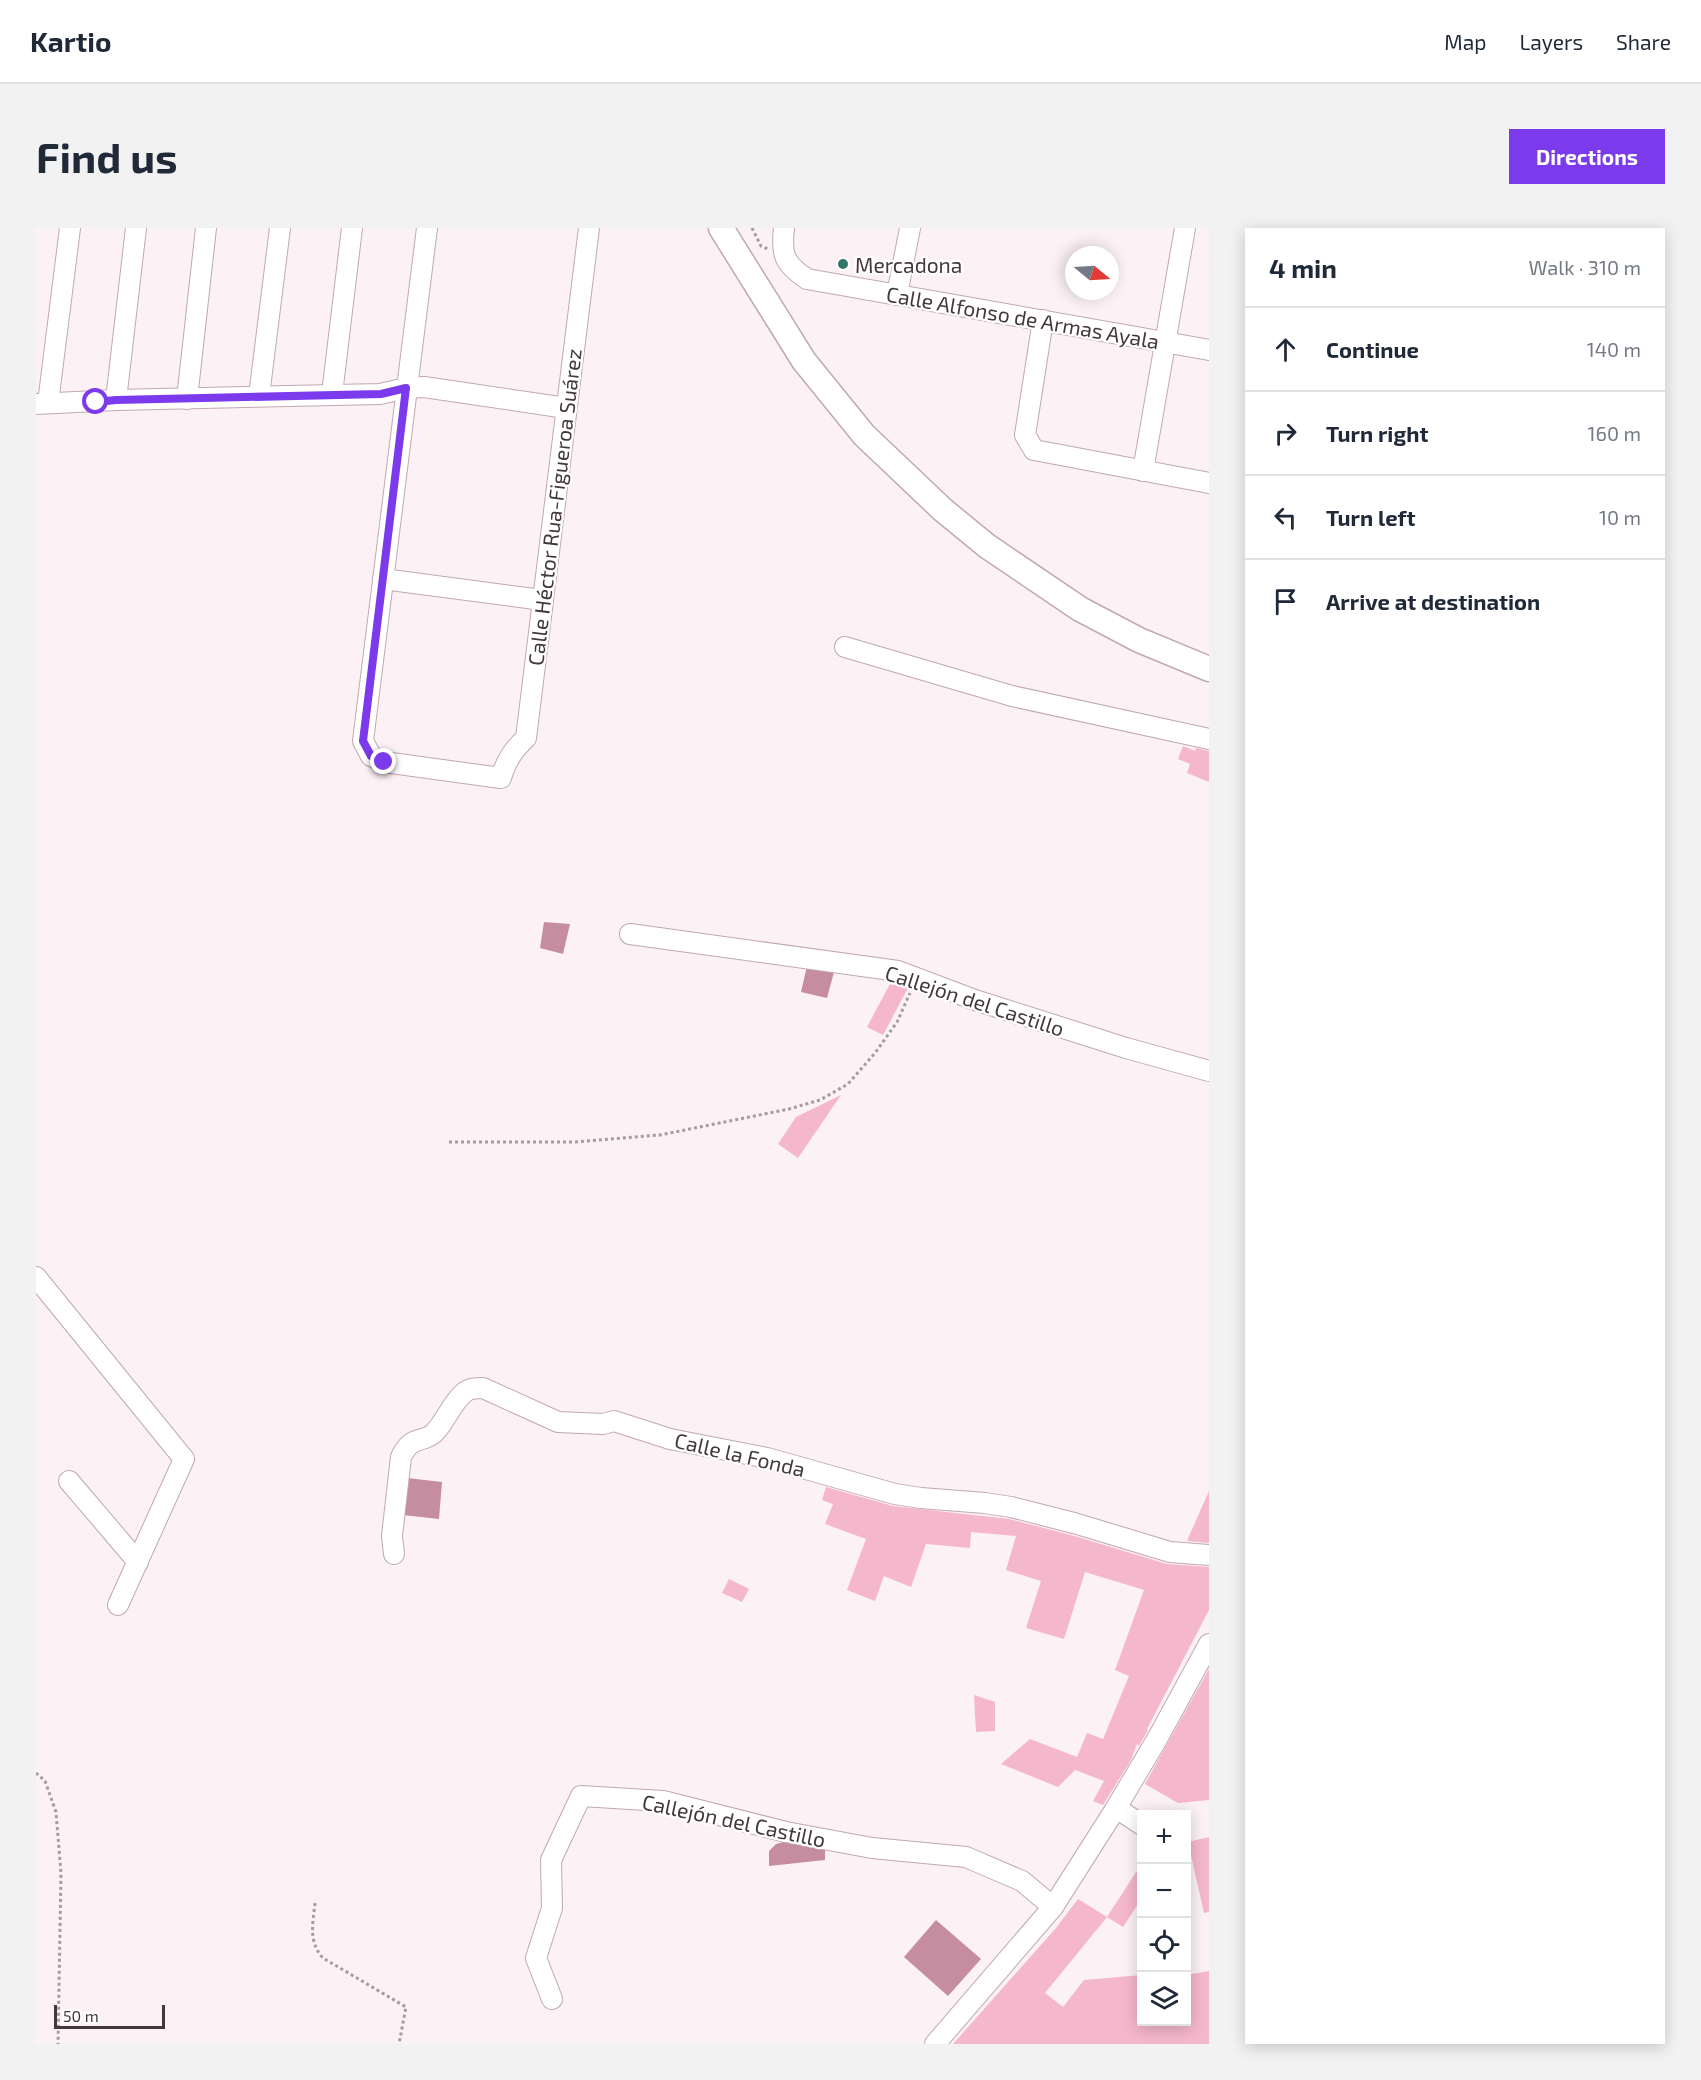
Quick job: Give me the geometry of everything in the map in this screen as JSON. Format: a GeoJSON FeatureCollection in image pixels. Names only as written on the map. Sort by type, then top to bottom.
{"type":"FeatureCollection","features":[{"type":"Feature","properties":{"kind":"main road"},"geometry":{"type":"LineString","coordinates":[[721,228],[804,361],[864,435],[942,510],[987,546],[1080,609],[1139,640],[1209,669]]}},
{"type":"Feature","properties":{"kind":"street"},"geometry":{"type":"LineString","coordinates":[[70,228],[42,404],[116,400],[381,394],[406,388],[424,387],[566,408]]}},
{"type":"Feature","properties":{"kind":"street"},"geometry":{"type":"LineString","coordinates":[[116,400],[136,228]]}},
{"type":"Feature","properties":{"kind":"street"},"geometry":{"type":"LineString","coordinates":[[187,399],[207,228]]}},
{"type":"Feature","properties":{"kind":"street"},"geometry":{"type":"LineString","coordinates":[[259,396],[280,228]]}},
{"type":"Feature","properties":{"kind":"street"},"geometry":{"type":"LineString","coordinates":[[332,394],[352,228]]}},
{"type":"Feature","properties":{"kind":"street"},"geometry":{"type":"LineString","coordinates":[[427,228],[383,579],[542,600]]}},
{"type":"Feature","properties":{"kind":"street","name":"Calle Héctor Rua-Figueroa Suárez"},"geometry":{"type":"LineString","coordinates":[[383,579],[363,741],[371,756],[384,762],[501,778],[514,748],[526,738],[590,228]]}},
{"type":"Feature","properties":{"kind":"street"},"geometry":{"type":"LineString","coordinates":[[782,249],[784,228]]}},
{"type":"Feature","properties":{"kind":"street"},"geometry":{"type":"LineString","coordinates":[[897,295],[910,228]]}},
{"type":"Feature","properties":{"kind":"street"},"geometry":{"type":"LineString","coordinates":[[1143,471],[1185,228]]}},
{"type":"Feature","properties":{"kind":"street","name":"Calle Alfonso de Armas Ayala"},"geometry":{"type":"LineString","coordinates":[[782,249],[792,270],[807,279],[1209,350]]}},
{"type":"Feature","properties":{"kind":"street"},"geometry":{"type":"LineString","coordinates":[[1043,320],[1025,435],[1034,450],[1209,483]]}},
{"type":"Feature","properties":{"kind":"street"},"geometry":{"type":"LineString","coordinates":[[845,647],[1012,696],[1209,740]]}},
{"type":"Feature","properties":{"kind":"street","name":"Callejón del Castillo"},"geometry":{"type":"LineString","coordinates":[[630,934],[898,971],[975,1000],[1125,1048],[1209,1071]]}},
{"type":"Feature","properties":{"kind":"street"},"geometry":{"type":"LineString","coordinates":[[36,1277],[184,1458],[118,1605]]}},
{"type":"Feature","properties":{"kind":"street","name":"Calle la Fonda"},"geometry":{"type":"LineString","coordinates":[[394,1554],[392,1536],[401,1456],[405,1447],[432,1435],[463,1393],[470,1388],[483,1388],[558,1422],[603,1424],[614,1420],[670,1439],[767,1458],[895,1494],[1011,1507],[1074,1522],[1170,1552],[1209,1555]]}},
{"type":"Feature","properties":{"kind":"street"},"geometry":{"type":"LineString","coordinates":[[69,1482],[138,1562]]}},
{"type":"Feature","properties":{"kind":"street"},"geometry":{"type":"LineString","coordinates":[[935,2044],[1053,1906],[1156,1741],[1209,1644]]}},
{"type":"Feature","properties":{"kind":"street","name":"Callejón del Castillo"},"geometry":{"type":"LineString","coordinates":[[552,1999],[536,1958],[552,1908],[551,1860],[581,1796],[663,1801],[808,1836],[872,1848],[966,1857],[1022,1881],[1053,1906]]}},
{"type":"Feature","properties":{"kind":"street"},"geometry":{"type":"LineString","coordinates":[[1116,1808],[1137,1822]]}},
{"type":"Feature","properties":{"kind":"path"},"geometry":{"type":"LineString","coordinates":[[752,228],[761,246],[772,251],[782,249]]}},
{"type":"Feature","properties":{"kind":"path"},"geometry":{"type":"LineString","coordinates":[[449,1142],[575,1142],[660,1135],[820,1100],[848,1084],[875,1053],[897,1022],[917,978]]}},
{"type":"Feature","properties":{"kind":"path"},"geometry":{"type":"LineString","coordinates":[[36,1773],[45,1781],[56,1812],[61,1873],[58,2044]]}},
{"type":"Feature","properties":{"kind":"path"},"geometry":{"type":"LineString","coordinates":[[315,1903],[311,1933],[317,1951],[323,1958],[406,2007],[399,2044]]}},
{"type":"Feature","properties":{"kind":"shaded area"},"geometry":{"type":"Polygon","coordinates":[[[544,922],[570,924],[563,954],[540,948],[544,922]]]}},
{"type":"Feature","properties":{"kind":"shaded area"},"geometry":{"type":"Polygon","coordinates":[[[807,966],[834,972],[827,998],[801,992],[807,966]]]}},
{"type":"Feature","properties":{"kind":"shaded area"},"geometry":{"type":"Polygon","coordinates":[[[407,1478],[442,1482],[439,1519],[403,1515],[407,1478]]]}},
{"type":"Feature","properties":{"kind":"shaded area"},"geometry":{"type":"Polygon","coordinates":[[[791,1840],[825,1847],[825,1860],[769,1866],[769,1851],[776,1844],[791,1840]]]}},
{"type":"Feature","properties":{"kind":"shaded area"},"geometry":{"type":"Polygon","coordinates":[[[936,1920],[981,1959],[948,1996],[904,1957],[936,1920]]]}},
{"type":"Feature","properties":{"kind":"building"},"geometry":{"type":"Polygon","coordinates":[[[1183,746],[1195,751],[1196,748],[1209,751],[1209,782],[1187,773],[1190,764],[1178,759],[1183,746]]]}},
{"type":"Feature","properties":{"kind":"building"},"geometry":{"type":"Polygon","coordinates":[[[891,982],[908,988],[883,1035],[867,1027],[891,982]]]}},
{"type":"Feature","properties":{"kind":"building"},"geometry":{"type":"Polygon","coordinates":[[[841,1095],[798,1158],[778,1144],[796,1117],[841,1095]]]}},
{"type":"Feature","properties":{"kind":"building"},"geometry":{"type":"Polygon","coordinates":[[[826,1487],[893,1506],[1009,1519],[1167,1564],[1209,1567],[1209,1610],[1148,1730],[1139,1746],[1137,1744],[1131,1760],[1103,1805],[1093,1801],[1104,1781],[1075,1770],[1058,1787],[1001,1764],[1030,1739],[1077,1757],[1087,1733],[1103,1739],[1129,1676],[1115,1670],[1144,1590],[1085,1572],[1064,1639],[1026,1628],[1041,1581],[1006,1570],[1016,1536],[971,1532],[970,1548],[926,1544],[911,1587],[884,1576],[875,1601],[847,1590],[866,1539],[825,1524],[833,1504],[822,1500],[826,1487]]]}},
{"type":"Feature","properties":{"kind":"building"},"geometry":{"type":"Polygon","coordinates":[[[1209,1491],[1209,1543],[1187,1541],[1209,1491]]]}},
{"type":"Feature","properties":{"kind":"building"},"geometry":{"type":"Polygon","coordinates":[[[729,1579],[749,1589],[742,1602],[722,1593],[729,1579]]]}},
{"type":"Feature","properties":{"kind":"building"},"geometry":{"type":"Polygon","coordinates":[[[1209,1669],[1209,1800],[1178,1803],[1145,1784],[1209,1669]]]}},
{"type":"Feature","properties":{"kind":"building"},"geometry":{"type":"Polygon","coordinates":[[[974,1695],[995,1702],[995,1731],[976,1732],[974,1695]]]}},
{"type":"Feature","properties":{"kind":"building"},"geometry":{"type":"Polygon","coordinates":[[[1209,1837],[1209,1912],[1204,1913],[1191,1855],[1191,1841],[1209,1837]]]}},
{"type":"Feature","properties":{"kind":"building"},"geometry":{"type":"Polygon","coordinates":[[[1137,1871],[1137,1906],[1123,1927],[1107,1917],[1137,1871]]]}},
{"type":"Feature","properties":{"kind":"building"},"geometry":{"type":"Polygon","coordinates":[[[1078,1899],[1107,1917],[1045,1993],[1063,2007],[1084,1980],[1137,1975],[1137,2026],[1191,2026],[1191,1974],[1209,1971],[1209,2044],[953,2044],[1056,1928],[1078,1899]]]}},
{"type":"Feature","properties":{"kind":"place","name":"Mercadona"},"geometry":{"type":"Point","coordinates":[843,264]}},
{"type":"Feature","properties":{"kind":"route"},"geometry":{"type":"LineString","coordinates":[[96,402],[381,394],[406,388],[363,741],[371,756],[384,762]]}}]}
